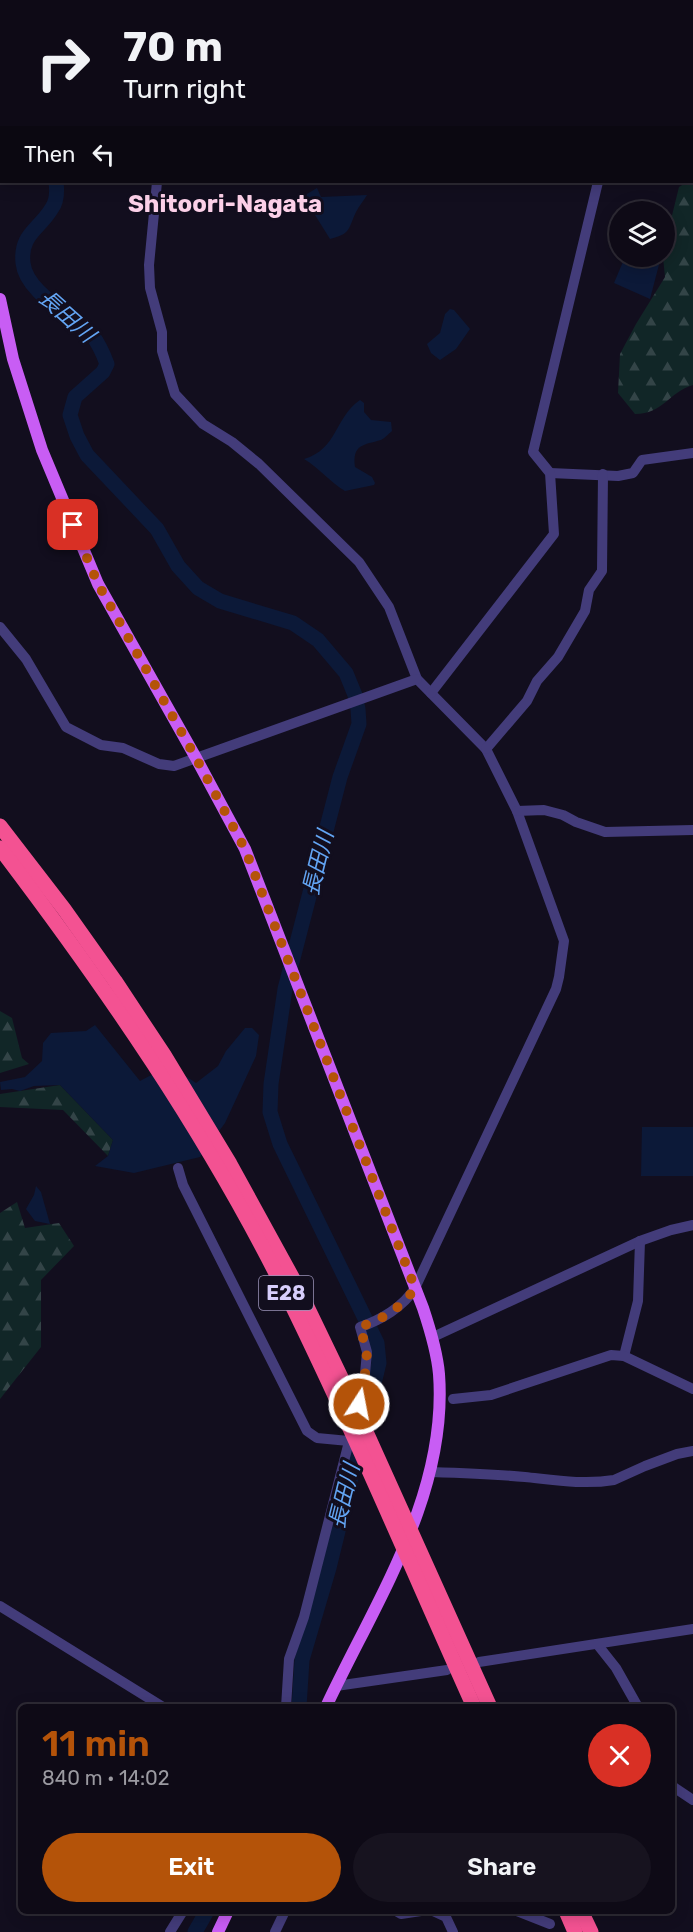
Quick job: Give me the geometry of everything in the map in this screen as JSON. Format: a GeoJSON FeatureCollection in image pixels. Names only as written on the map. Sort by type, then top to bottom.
{"type":"FeatureCollection","features":[{"type":"Feature","properties":{"kind":"highway","name":"E28"},"geometry":{"type":"LineString","coordinates":[[0,826],[64,909],[159,1058],[298,1288],[349,1394],[489,1704]]}},
{"type":"Feature","properties":{"kind":"highway","name":"E28"},"geometry":{"type":"LineString","coordinates":[[0,848],[159,1058]]}},
{"type":"Feature","properties":{"kind":"highway","name":"E28"},"geometry":{"type":"LineString","coordinates":[[224,1167],[345,1421],[473,1704]]}},
{"type":"Feature","properties":{"kind":"highway"},"geometry":{"type":"LineString","coordinates":[[567,1914],[575,1932]]}},
{"type":"Feature","properties":{"kind":"highway"},"geometry":{"type":"LineString","coordinates":[[582,1914],[591,1932]]}},
{"type":"Feature","properties":{"kind":"main road"},"geometry":{"type":"LineString","coordinates":[[0,299],[14,359],[42,450],[98,584],[245,849],[432,1337],[439,1373],[440,1400],[437,1436],[424,1496],[394,1568],[327,1704]]}},
{"type":"Feature","properties":{"kind":"main road"},"geometry":{"type":"LineString","coordinates":[[218,1932],[227,1914]]}},
{"type":"Feature","properties":{"kind":"street"},"geometry":{"type":"LineString","coordinates":[[156,183],[148,265],[150,288],[162,332],[162,351],[175,394],[203,424],[232,442],[259,464],[359,562],[389,607],[417,679],[486,749],[517,811],[564,941],[559,977],[546,1010],[415,1288],[408,1299],[376,1322],[360,1327],[367,1352],[364,1385],[304,1617],[289,1659],[286,1704]]}},
{"type":"Feature","properties":{"kind":"street"},"geometry":{"type":"LineString","coordinates":[[431,693],[554,534],[550,473],[533,452],[598,183]]}},
{"type":"Feature","properties":{"kind":"street"},"geometry":{"type":"LineString","coordinates":[[550,473],[618,476],[633,473],[642,460],[693,453]]}},
{"type":"Feature","properties":{"kind":"street"},"geometry":{"type":"LineString","coordinates":[[486,749],[527,701],[537,681],[558,657],[585,611],[589,590],[602,571],[603,474]]}},
{"type":"Feature","properties":{"kind":"street"},"geometry":{"type":"LineString","coordinates":[[0,627],[26,659],[66,727],[101,745],[123,748],[159,764],[174,765],[196,758],[417,679]]}},
{"type":"Feature","properties":{"kind":"street"},"geometry":{"type":"LineString","coordinates":[[517,811],[544,810],[605,832],[693,830]]}},
{"type":"Feature","properties":{"kind":"street"},"geometry":{"type":"LineString","coordinates":[[178,1168],[183,1185],[307,1431],[317,1438],[349,1441]]}},
{"type":"Feature","properties":{"kind":"street"},"geometry":{"type":"LineString","coordinates":[[432,1337],[640,1241],[693,1225]]}},
{"type":"Feature","properties":{"kind":"street"},"geometry":{"type":"LineString","coordinates":[[624,1356],[638,1301],[640,1241]]}},
{"type":"Feature","properties":{"kind":"street"},"geometry":{"type":"LineString","coordinates":[[453,1399],[491,1395],[611,1355],[624,1356],[693,1389]]}},
{"type":"Feature","properties":{"kind":"street"},"geometry":{"type":"LineString","coordinates":[[430,1472],[603,1482],[614,1480],[677,1454],[693,1451]]}},
{"type":"Feature","properties":{"kind":"street"},"geometry":{"type":"LineString","coordinates":[[0,1606],[158,1704]]}},
{"type":"Feature","properties":{"kind":"street"},"geometry":{"type":"LineString","coordinates":[[479,1662],[693,1629]]}},
{"type":"Feature","properties":{"kind":"street"},"geometry":{"type":"LineString","coordinates":[[597,1644],[616,1668],[636,1704]]}},
{"type":"Feature","properties":{"kind":"street"},"geometry":{"type":"LineString","coordinates":[[336,1686],[447,1670]]}},
{"type":"Feature","properties":{"kind":"street"},"geometry":{"type":"LineString","coordinates":[[675,1788],[693,1800]]}},
{"type":"Feature","properties":{"kind":"street"},"geometry":{"type":"LineString","coordinates":[[170,1932],[181,1914]]}},
{"type":"Feature","properties":{"kind":"street"},"geometry":{"type":"LineString","coordinates":[[275,1932],[284,1914]]}},
{"type":"Feature","properties":{"kind":"street"},"geometry":{"type":"LineString","coordinates":[[440,1914],[446,1917],[453,1932]]}},
{"type":"Feature","properties":{"kind":"street"},"geometry":{"type":"LineString","coordinates":[[452,1914],[460,1932]]}},
{"type":"Feature","properties":{"kind":"street"},"geometry":{"type":"LineString","coordinates":[[525,1914],[550,1924]]}},
{"type":"Feature","properties":{"kind":"green space"},"geometry":{"type":"Polygon","coordinates":[[[685,183],[693,183],[693,385],[678,392],[659,407],[645,413],[635,414],[618,393],[620,354],[665,277],[664,267],[675,267],[675,203],[679,187],[685,183]]]}},
{"type":"Feature","properties":{"kind":"green space"},"geometry":{"type":"Polygon","coordinates":[[[0,1011],[12,1018],[22,1058],[29,1064],[0,1073],[0,1011]]]}},
{"type":"Feature","properties":{"kind":"green space"},"geometry":{"type":"Polygon","coordinates":[[[60,1085],[113,1140],[108,1156],[63,1110],[0,1107],[0,1094],[60,1085]]]}},
{"type":"Feature","properties":{"kind":"green space"},"geometry":{"type":"Polygon","coordinates":[[[17,1202],[25,1228],[59,1223],[74,1246],[41,1280],[41,1347],[0,1399],[0,1213],[17,1202]]]}},
{"type":"Feature","properties":{"kind":"water"},"geometry":{"type":"Polygon","coordinates":[[[317,188],[321,197],[367,195],[348,230],[342,235],[330,239],[305,199],[307,194],[317,188]]]}},
{"type":"Feature","properties":{"kind":"water"},"geometry":{"type":"Polygon","coordinates":[[[621,267],[658,267],[650,299],[614,283],[621,267]]]}},
{"type":"Feature","properties":{"kind":"water"},"geometry":{"type":"Polygon","coordinates":[[[450,309],[454,310],[470,329],[456,349],[440,360],[431,353],[427,344],[440,333],[445,314],[450,309]]]}},
{"type":"Feature","properties":{"kind":"water"},"geometry":{"type":"Polygon","coordinates":[[[360,400],[364,403],[364,412],[371,420],[391,422],[392,431],[381,440],[360,447],[355,454],[355,467],[372,477],[374,485],[345,491],[304,459],[315,454],[330,441],[345,415],[360,400]]]}},
{"type":"Feature","properties":{"kind":"water"},"geometry":{"type":"Polygon","coordinates":[[[95,1025],[140,1081],[168,1070],[196,1083],[218,1066],[226,1051],[245,1028],[252,1028],[259,1035],[256,1056],[225,1123],[200,1157],[134,1173],[95,1166],[108,1156],[113,1140],[60,1085],[34,1086],[20,1091],[1,1090],[0,1082],[25,1077],[42,1061],[43,1043],[51,1033],[86,1031],[95,1025]]]}},
{"type":"Feature","properties":{"kind":"water"},"geometry":{"type":"Polygon","coordinates":[[[642,1127],[693,1127],[693,1176],[641,1176],[642,1127]]]}},
{"type":"Feature","properties":{"kind":"water"},"geometry":{"type":"Polygon","coordinates":[[[36,1186],[41,1192],[50,1224],[35,1221],[26,1209],[36,1186]]]}},
{"type":"Feature","properties":{"kind":"waterway","name":"長田川"},"geometry":{"type":"LineString","coordinates":[[56,183],[54,205],[27,239],[24,245],[23,263],[26,274],[41,294],[92,335],[107,364],[103,372],[75,397],[70,415],[87,455],[157,529],[178,566],[198,588],[220,601],[293,623],[318,640],[346,673],[358,709],[359,724],[340,777],[285,989],[271,1084],[270,1112],[280,1144],[377,1343],[379,1363],[329,1568],[302,1660],[299,1704]]}},
{"type":"Feature","properties":{"kind":"waterway","name":"長田川"},"geometry":{"type":"LineString","coordinates":[[195,1932],[205,1914]]}},
{"type":"Feature","properties":{"kind":"district","name":"Shitoori-Nagata"},"geometry":{"type":"Point","coordinates":[225,204]}},
{"type":"Feature","properties":{"kind":"route"},"geometry":{"type":"LineString","coordinates":[[73,525],[98,584],[245,849],[415,1288],[408,1299],[376,1322],[360,1327],[367,1352],[364,1385],[359,1404]]}}]}
